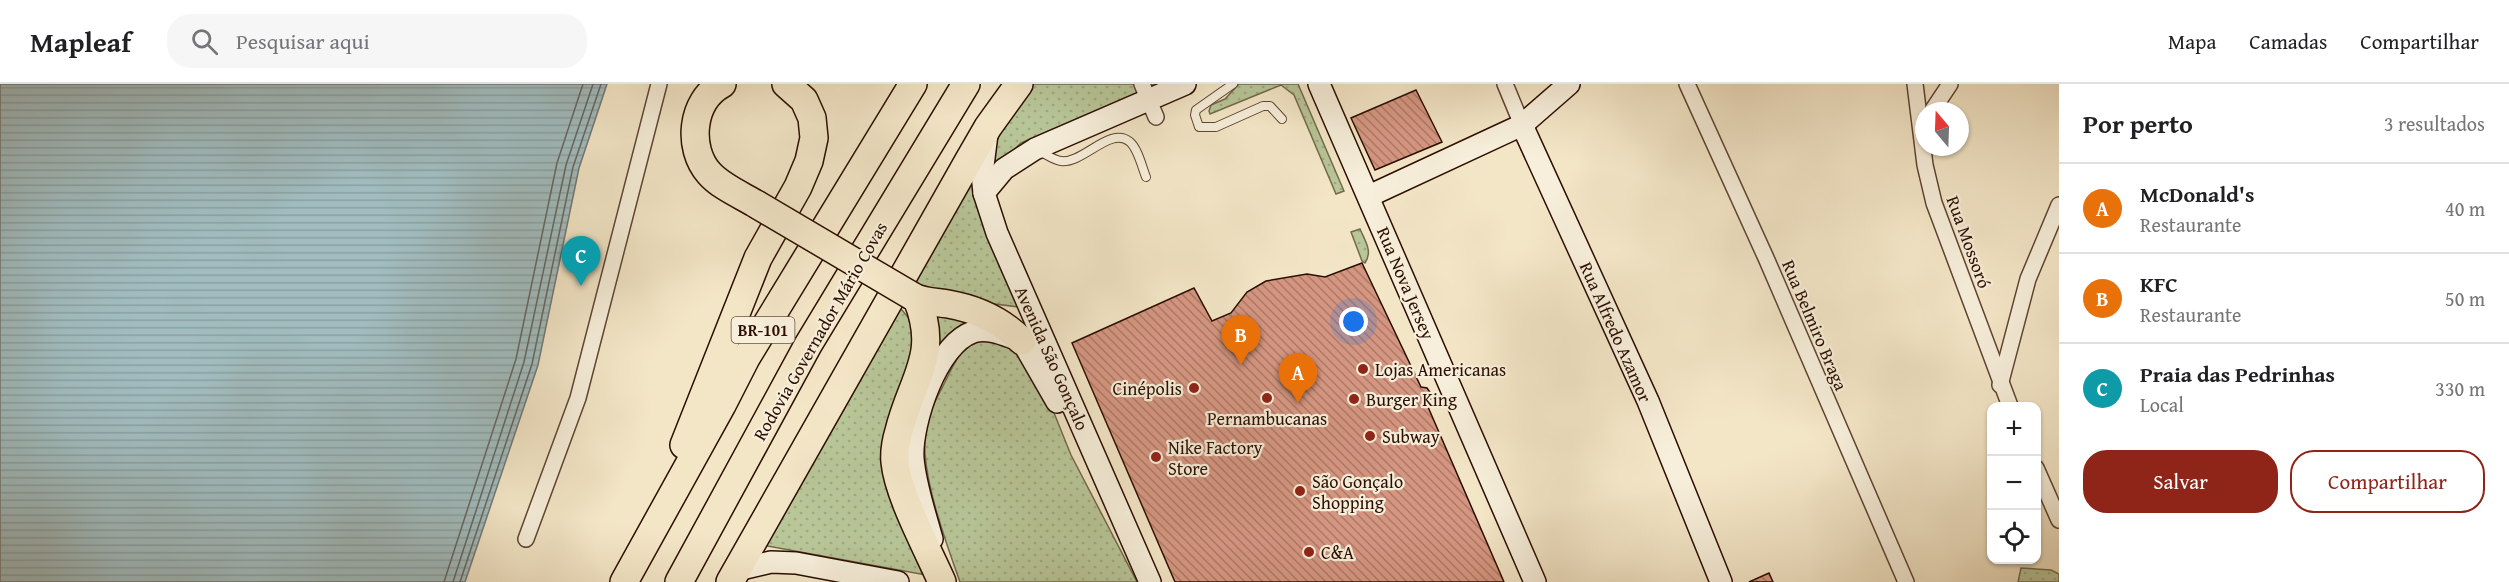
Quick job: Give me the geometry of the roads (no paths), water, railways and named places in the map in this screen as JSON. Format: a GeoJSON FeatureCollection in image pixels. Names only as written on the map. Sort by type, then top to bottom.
{"type":"FeatureCollection","features":[{"type":"Feature","properties":{"kind":"highway"},"geometry":{"type":"LineString","coordinates":[[722,84],[707,98],[698,115],[694,131],[696,150],[703,166],[711,176],[914,297],[963,307],[989,317],[1007,326],[1022,341]]}},
{"type":"Feature","properties":{"kind":"highway"},"geometry":{"type":"LineString","coordinates":[[659,516],[685,443],[758,258],[798,188],[809,161],[814,138],[812,118],[804,100],[786,84]]}},
{"type":"Feature","properties":{"kind":"highway","name":"BR-101"},"geometry":{"type":"LineString","coordinates":[[624,582],[746,358],[913,84]]}},
{"type":"Feature","properties":{"kind":"highway","name":"Rodovia Governador Mário Covas"},"geometry":{"type":"LineString","coordinates":[[679,582],[808,345],[966,84]]}},
{"type":"Feature","properties":{"kind":"highway"},"geometry":{"type":"LineString","coordinates":[[734,576],[988,127],[1019,84]]}},
{"type":"Feature","properties":{"kind":"highway"},"geometry":{"type":"LineString","coordinates":[[914,297],[927,330],[927,348],[923,366],[903,414],[895,445],[894,462],[899,484],[942,582]]}},
{"type":"Feature","properties":{"kind":"street"},"geometry":{"type":"LineString","coordinates":[[526,539],[578,398],[659,84]]}},
{"type":"Feature","properties":{"kind":"street"},"geometry":{"type":"LineString","coordinates":[[984,193],[1004,169],[1035,149],[1185,84]]}},
{"type":"Feature","properties":{"kind":"street","name":"Rua Nova Jersey"},"geometry":{"type":"LineString","coordinates":[[1319,84],[1535,582]]}},
{"type":"Feature","properties":{"kind":"street","name":"Rua Alfredo Azamor"},"geometry":{"type":"LineString","coordinates":[[1505,84],[1648,401],[1721,582]]}},
{"type":"Feature","properties":{"kind":"street"},"geometry":{"type":"LineString","coordinates":[[1369,196],[1522,125],[1569,84]]}},
{"type":"Feature","properties":{"kind":"street","name":"Rua Belmiro Braga"},"geometry":{"type":"LineString","coordinates":[[1687,84],[1766,258],[1906,582]]}},
{"type":"Feature","properties":{"kind":"street","name":"Rua Mossoró"},"geometry":{"type":"LineString","coordinates":[[1916,84],[1919,102]]}},
{"type":"Feature","properties":{"kind":"street"},"geometry":{"type":"LineString","coordinates":[[1938,102],[1950,84]]}},
{"type":"Feature","properties":{"kind":"street","name":"Avenida São Gonçalo"},"geometry":{"type":"LineString","coordinates":[[988,127],[982,174],[984,193],[997,233],[1150,582]]}},
{"type":"Feature","properties":{"kind":"street","name":"Rua Mossoró"},"geometry":{"type":"LineString","coordinates":[[1925,156],[1934,203],[2008,402]]}},
{"type":"Feature","properties":{"kind":"street"},"geometry":{"type":"LineString","coordinates":[[2000,385],[2028,279],[2059,205]]}},
{"type":"Feature","properties":{"kind":"street"},"geometry":{"type":"LineString","coordinates":[[942,582],[917,483],[913,458],[915,430],[928,388],[948,351],[962,338],[974,332],[990,330],[1022,341],[1048,384],[1077,441],[1104,475]]}},
{"type":"Feature","properties":{"kind":"street"},"geometry":{"type":"LineString","coordinates":[[2041,477],[2059,520]]}},
{"type":"Feature","properties":{"kind":"street"},"geometry":{"type":"LineString","coordinates":[[734,576],[771,562],[796,562],[898,582]]}},
{"type":"Feature","properties":{"kind":"lane"},"geometry":{"type":"LineString","coordinates":[[1233,84],[1196,110],[1195,115],[1199,127],[1216,128],[1263,106],[1270,106],[1282,119]]}},
{"type":"Feature","properties":{"kind":"lane"},"geometry":{"type":"LineString","coordinates":[[1035,149],[1062,161],[1073,160],[1112,139],[1122,138],[1132,144],[1146,177]]}},
{"type":"Feature","properties":{"kind":"water"},"geometry":{"type":"Polygon","coordinates":[[[0,84],[607,84],[579,168],[538,365],[465,582],[0,582],[0,84]]]}},
{"type":"Feature","properties":{"kind":"place","name":"Praia das Pedrinhas"},"geometry":{"type":"Point","coordinates":[581,286]}},
{"type":"Feature","properties":{"kind":"place","name":"KFC"},"geometry":{"type":"Point","coordinates":[1241,365]}},
{"type":"Feature","properties":{"kind":"place","name":"Lojas Americanas"},"geometry":{"type":"Point","coordinates":[1363,369]}},
{"type":"Feature","properties":{"kind":"place","name":"Cinépolis"},"geometry":{"type":"Point","coordinates":[1194,388]}},
{"type":"Feature","properties":{"kind":"place","name":"Pernambucanas"},"geometry":{"type":"Point","coordinates":[1267,398]}},
{"type":"Feature","properties":{"kind":"place","name":"Burger King"},"geometry":{"type":"Point","coordinates":[1354,399]}},
{"type":"Feature","properties":{"kind":"place","name":"McDonald's"},"geometry":{"type":"Point","coordinates":[1298,403]}},
{"type":"Feature","properties":{"kind":"place","name":"Subway"},"geometry":{"type":"Point","coordinates":[1370,436]}},
{"type":"Feature","properties":{"kind":"place","name":"Nike Factory Store"},"geometry":{"type":"Point","coordinates":[1156,457]}},
{"type":"Feature","properties":{"kind":"place","name":"São Gonçalo Shopping"},"geometry":{"type":"Point","coordinates":[1300,491]}},
{"type":"Feature","properties":{"kind":"place","name":"C&A"},"geometry":{"type":"Point","coordinates":[1309,552]}}]}
